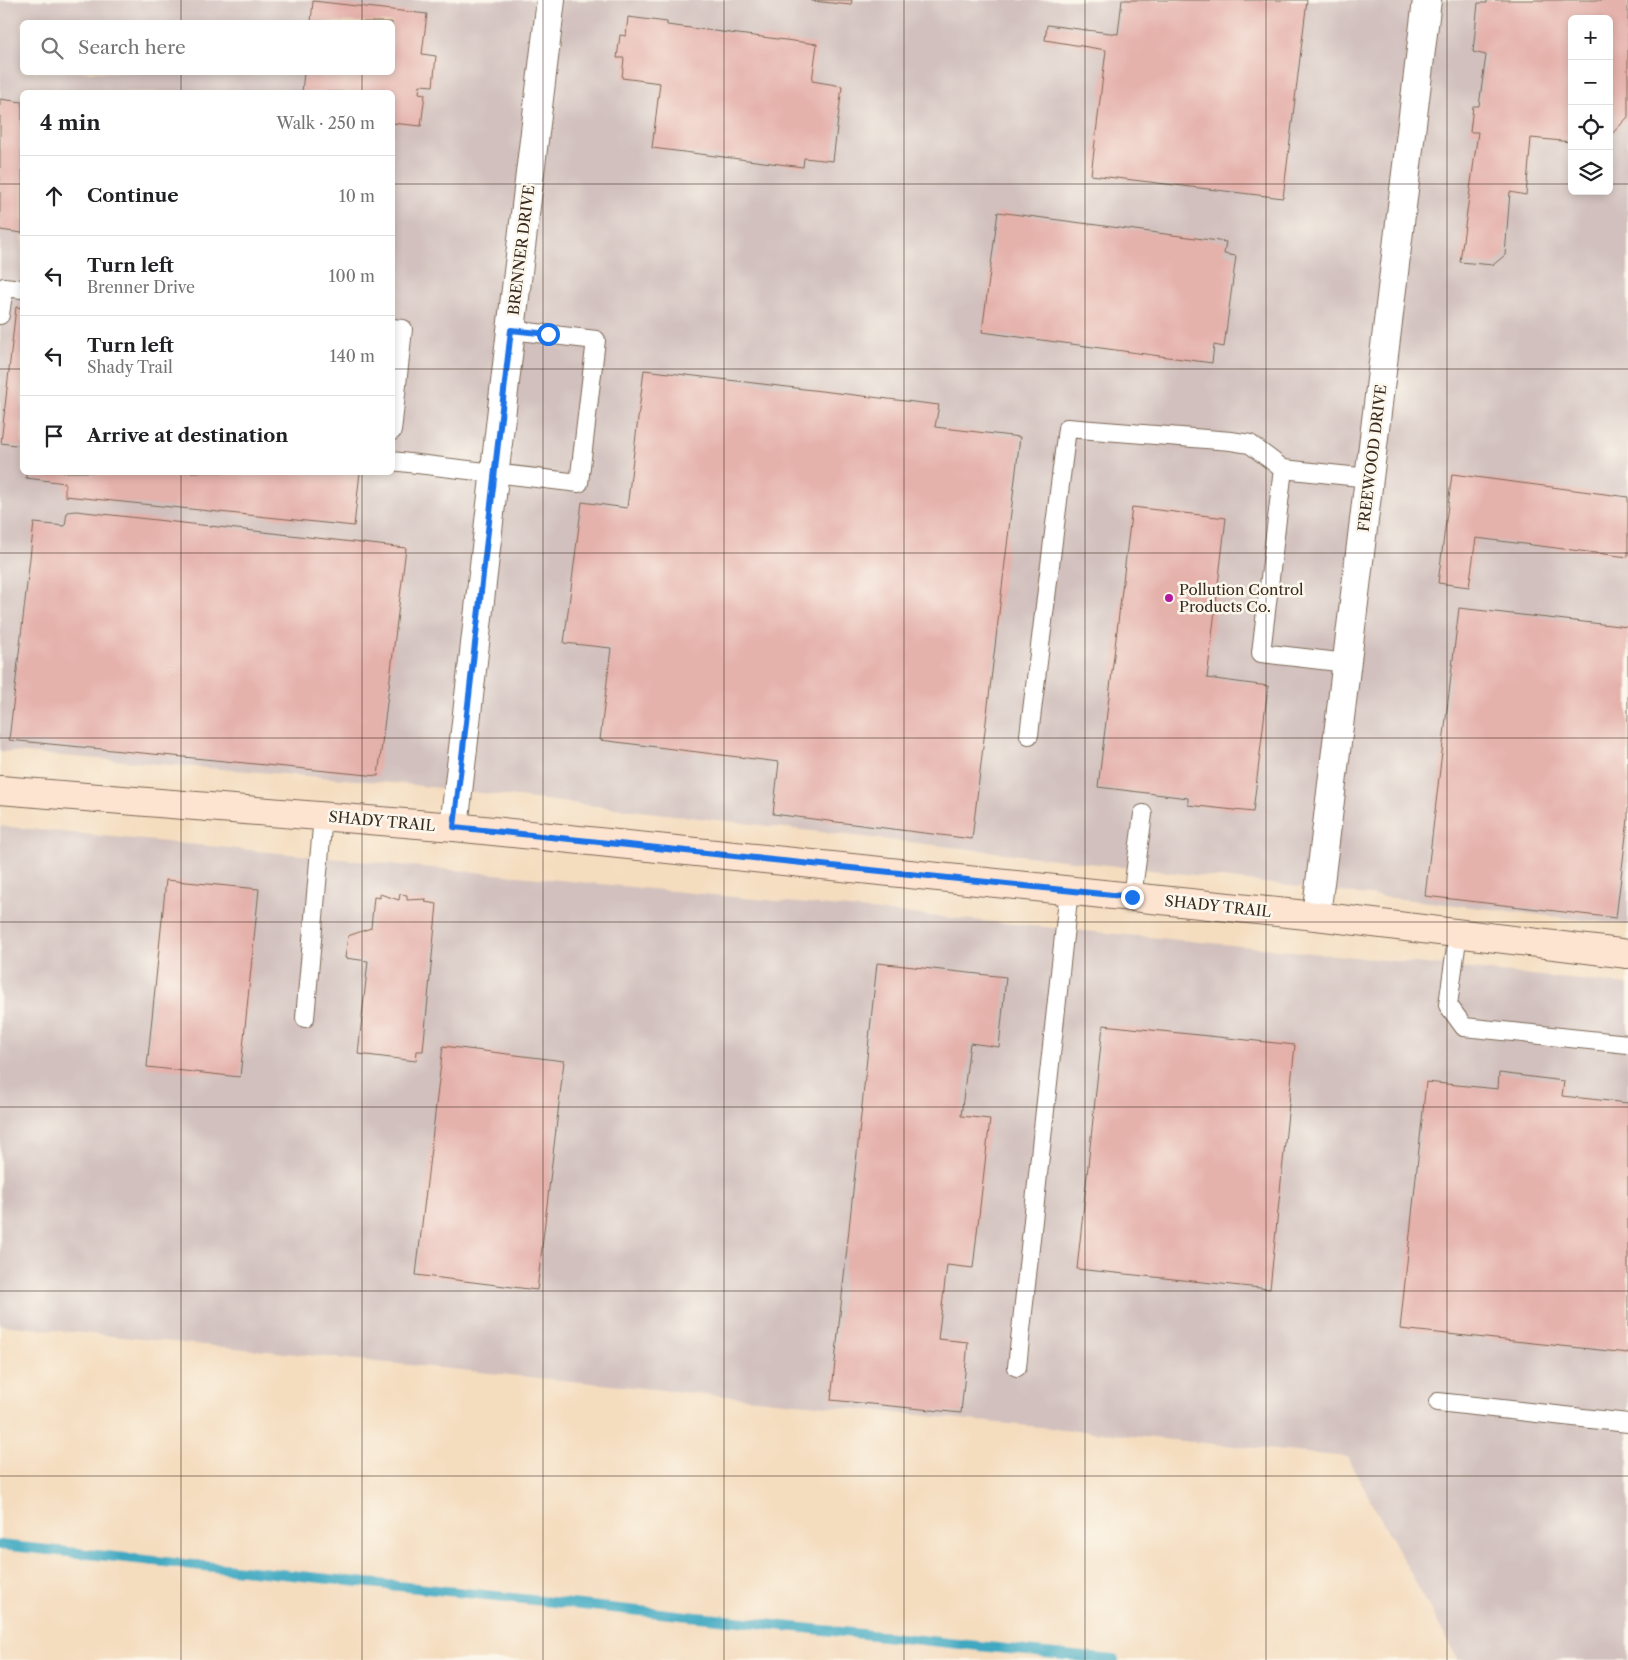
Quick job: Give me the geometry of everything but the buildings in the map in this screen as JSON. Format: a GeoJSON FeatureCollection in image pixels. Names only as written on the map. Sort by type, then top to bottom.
{"type":"FeatureCollection","features":[{"type":"Feature","properties":{"kind":"street","name":"BRENNER DRIVE"},"geometry":{"type":"LineString","coordinates":[[454,827],[551,0]]}},
{"type":"Feature","properties":{"kind":"street","name":"FREEWOOD DRIVE"},"geometry":{"type":"LineString","coordinates":[[1316,916],[1427,0]]}},
{"type":"Feature","properties":{"kind":"street","name":"SHADY TRAIL"},"geometry":{"type":"LineString","coordinates":[[0,790],[454,827],[1316,916],[1628,954]]}},
{"type":"Feature","properties":{"kind":"lane"},"geometry":{"type":"LineString","coordinates":[[0,315],[4,287],[20,289]]}},
{"type":"Feature","properties":{"kind":"lane"},"geometry":{"type":"LineString","coordinates":[[395,328],[403,329],[395,403]]}},
{"type":"Feature","properties":{"kind":"lane"},"geometry":{"type":"LineString","coordinates":[[395,461],[579,483],[596,340],[511,330]]}},
{"type":"Feature","properties":{"kind":"lane"},"geometry":{"type":"LineString","coordinates":[[1029,735],[1067,428],[1250,444],[1283,469],[1369,478]]}},
{"type":"Feature","properties":{"kind":"lane"},"geometry":{"type":"LineString","coordinates":[[1283,469],[1262,653],[1347,663]]}},
{"type":"Feature","properties":{"kind":"lane"},"geometry":{"type":"LineString","coordinates":[[1132,897],[1143,814]]}},
{"type":"Feature","properties":{"kind":"lane"},"geometry":{"type":"LineString","coordinates":[[305,1018],[323,816]]}},
{"type":"Feature","properties":{"kind":"lane"},"geometry":{"type":"LineString","coordinates":[[1016,1367],[1069,890]]}},
{"type":"Feature","properties":{"kind":"lane"},"geometry":{"type":"LineString","coordinates":[[1458,933],[1448,1005],[1464,1027],[1628,1044]]}},
{"type":"Feature","properties":{"kind":"lane"},"geometry":{"type":"LineString","coordinates":[[1438,1402],[1628,1423]]}},
{"type":"Feature","properties":{"kind":"shaded area"},"geometry":{"type":"Polygon","coordinates":[[[0,0],[1628,0],[1628,925],[404,784],[0,751],[0,0]]]}},
{"type":"Feature","properties":{"kind":"shaded area"},"geometry":{"type":"Polygon","coordinates":[[[0,826],[1628,985],[1628,1660],[1458,1660],[1347,1457],[0,1325],[0,826]]]}},
{"type":"Feature","properties":{"kind":"waterway"},"geometry":{"type":"LineString","coordinates":[[0,1545],[1114,1660]]}},
{"type":"Feature","properties":{"kind":"place","name":"Pollution Control Products Co."},"geometry":{"type":"Point","coordinates":[1169,598]}},
{"type":"Feature","properties":{"kind":"route"},"geometry":{"type":"LineString","coordinates":[[548,334],[511,330],[454,827],[1132,897]]}}]}
